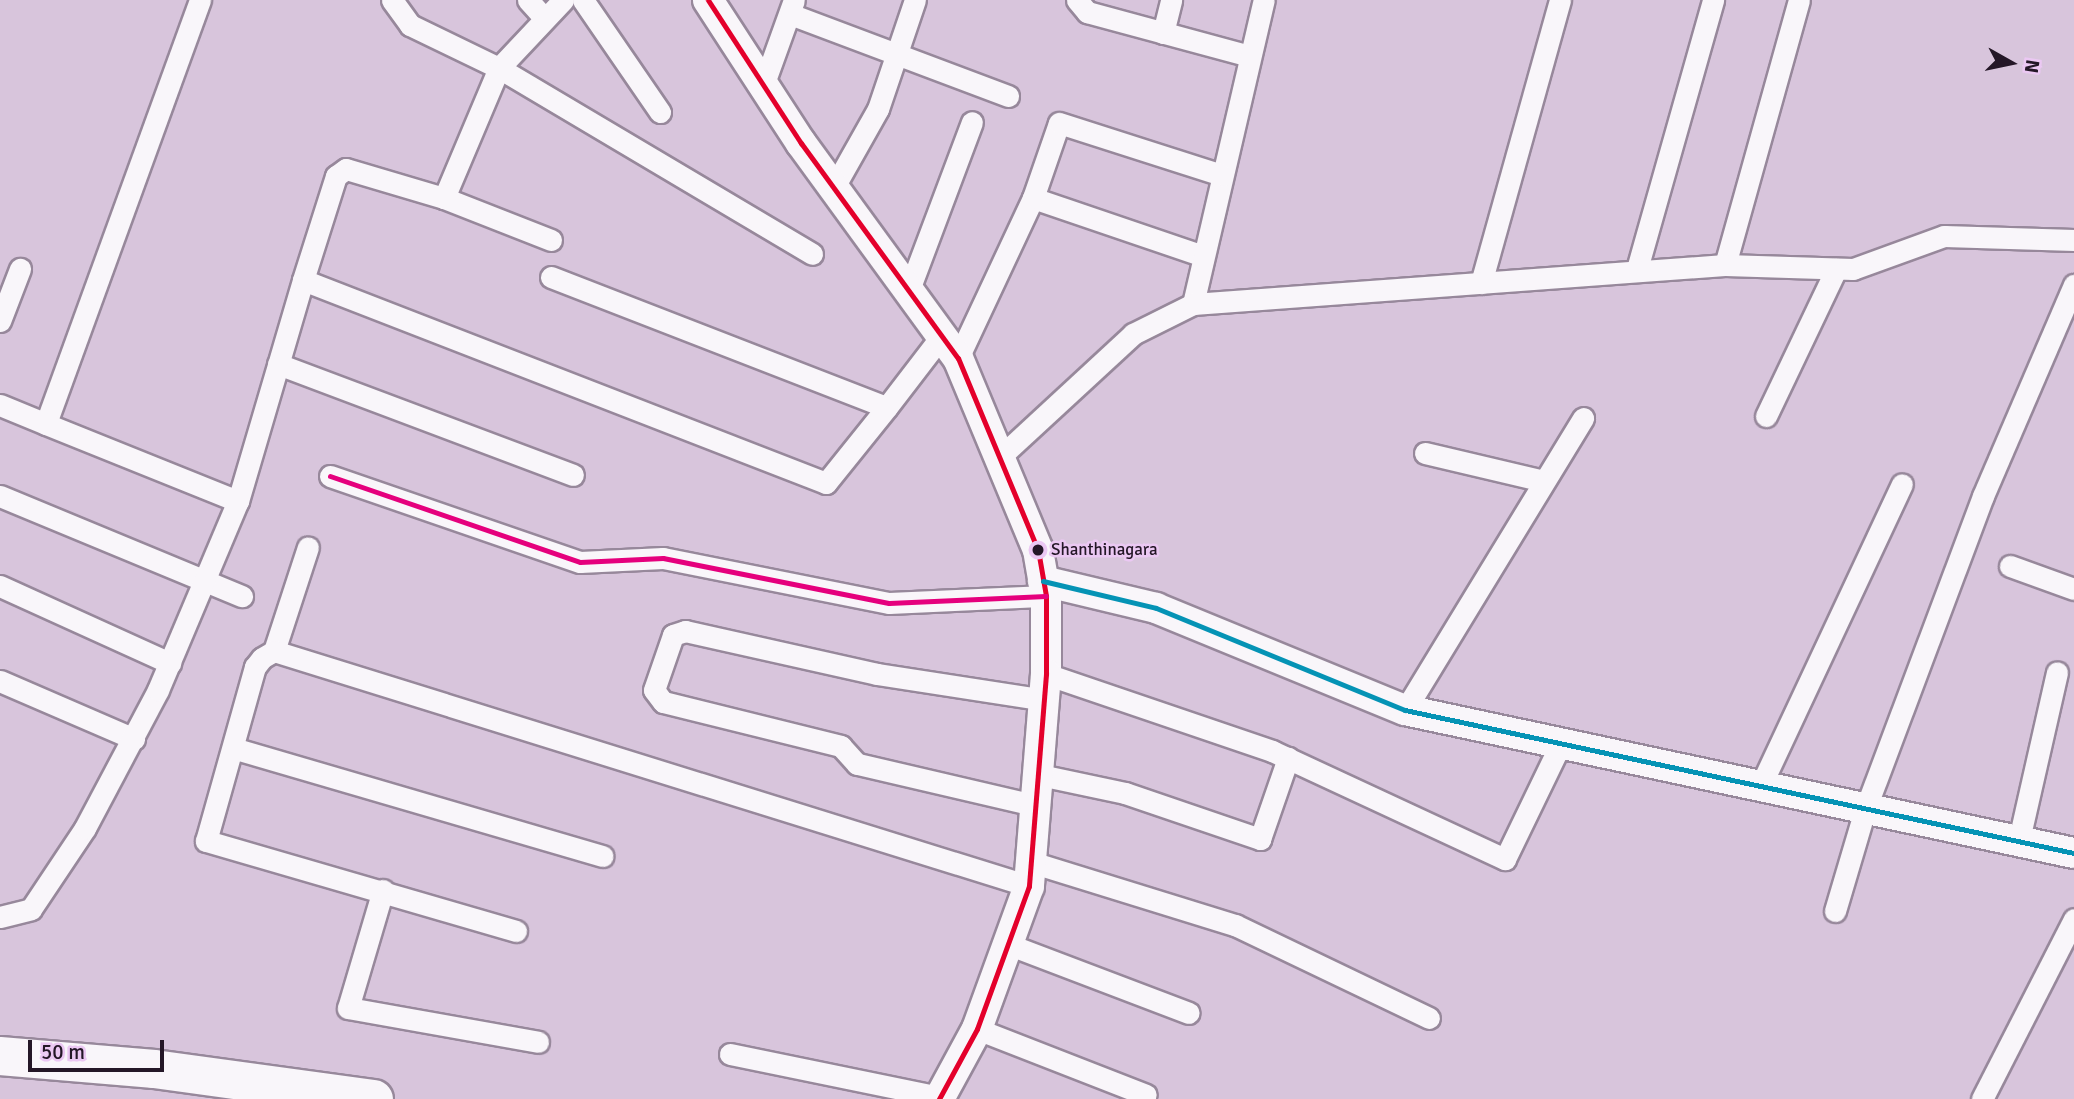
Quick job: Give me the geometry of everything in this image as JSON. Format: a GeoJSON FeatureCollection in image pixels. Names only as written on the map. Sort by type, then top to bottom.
{"type":"FeatureCollection","features":[{"type":"Feature","properties":{"kind":"highway"},"geometry":{"type":"LineString","coordinates":[[0,1055],[154,1069],[374,1099]]}},
{"type":"Feature","properties":{"kind":"street"},"geometry":{"type":"LineString","coordinates":[[46,424],[200,0]]}},
{"type":"Feature","properties":{"kind":"street"},"geometry":{"type":"LineString","coordinates":[[392,0],[410,25],[499,68],[812,254]]}},
{"type":"Feature","properties":{"kind":"street"},"geometry":{"type":"LineString","coordinates":[[528,0],[545,19]]}},
{"type":"Feature","properties":{"kind":"street"},"geometry":{"type":"LineString","coordinates":[[443,198],[499,68],[563,0]]}},
{"type":"Feature","properties":{"kind":"street"},"geometry":{"type":"LineString","coordinates":[[583,0],[660,112]]}},
{"type":"Feature","properties":{"kind":"street"},"geometry":{"type":"LineString","coordinates":[[708,0],[763,86],[950,346],[1001,456],[1038,550],[1044,589],[1045,687],[1038,806],[1030,874],[1010,945],[977,1029],[939,1098],[730,1054]]}},
{"type":"Feature","properties":{"kind":"street"},"geometry":{"type":"LineString","coordinates":[[834,187],[878,109],[915,0]]}},
{"type":"Feature","properties":{"kind":"street"},"geometry":{"type":"LineString","coordinates":[[1077,0],[1087,12],[1250,56]]}},
{"type":"Feature","properties":{"kind":"street"},"geometry":{"type":"LineString","coordinates":[[1163,33],[1171,0]]}},
{"type":"Feature","properties":{"kind":"street"},"geometry":{"type":"LineString","coordinates":[[1193,304],[1264,0]]}},
{"type":"Feature","properties":{"kind":"street"},"geometry":{"type":"LineString","coordinates":[[1480,283],[1560,0]]}},
{"type":"Feature","properties":{"kind":"street"},"geometry":{"type":"LineString","coordinates":[[1637,270],[1713,0]]}},
{"type":"Feature","properties":{"kind":"street"},"geometry":{"type":"LineString","coordinates":[[1726,265],[1799,0]]}},
{"type":"Feature","properties":{"kind":"street"},"geometry":{"type":"LineString","coordinates":[[763,86],[792,7],[896,54],[1008,96]]}},
{"type":"Feature","properties":{"kind":"street"},"geometry":{"type":"LineString","coordinates":[[910,287],[972,122]]}},
{"type":"Feature","properties":{"kind":"street"},"geometry":{"type":"LineString","coordinates":[[303,280],[826,483],[887,407],[950,346],[1033,198],[1059,123],[1222,175]]}},
{"type":"Feature","properties":{"kind":"street"},"geometry":{"type":"LineString","coordinates":[[0,917],[31,909],[85,828],[134,739],[170,663],[237,501],[336,176],[346,169],[443,198],[551,240]]}},
{"type":"Feature","properties":{"kind":"street"},"geometry":{"type":"LineString","coordinates":[[1033,198],[1203,256]]}},
{"type":"Feature","properties":{"kind":"street"},"geometry":{"type":"LineString","coordinates":[[1001,456],[1133,334],[1193,304],[1726,265],[1853,269],[1944,236],[2074,240]]}},
{"type":"Feature","properties":{"kind":"street"},"geometry":{"type":"LineString","coordinates":[[0,321],[20,269]]}},
{"type":"Feature","properties":{"kind":"street"},"geometry":{"type":"LineString","coordinates":[[1766,416],[1836,269]]}},
{"type":"Feature","properties":{"kind":"street"},"geometry":{"type":"LineString","coordinates":[[551,277],[887,407]]}},
{"type":"Feature","properties":{"kind":"street"},"geometry":{"type":"LineString","coordinates":[[1835,911],[1865,810],[1983,496],[2074,285]]}},
{"type":"Feature","properties":{"kind":"street"},"geometry":{"type":"LineString","coordinates":[[278,364],[573,475]]}},
{"type":"Feature","properties":{"kind":"street"},"geometry":{"type":"LineString","coordinates":[[0,405],[237,501]]}},
{"type":"Feature","properties":{"kind":"street"},"geometry":{"type":"LineString","coordinates":[[1405,710],[1583,418]]}},
{"type":"Feature","properties":{"kind":"street"},"geometry":{"type":"LineString","coordinates":[[1425,453],[1543,481]]}},
{"type":"Feature","properties":{"kind":"street"},"geometry":{"type":"LineString","coordinates":[[330,476],[580,562],[663,558],[889,603],[1044,589],[1156,608],[1405,710],[1560,746],[1761,785],[2018,844],[2074,853]]}},
{"type":"Feature","properties":{"kind":"street"},"geometry":{"type":"LineString","coordinates":[[1761,785],[1902,484]]}},
{"type":"Feature","properties":{"kind":"street"},"geometry":{"type":"LineString","coordinates":[[0,496],[242,596]]}},
{"type":"Feature","properties":{"kind":"street"},"geometry":{"type":"LineString","coordinates":[[308,547],[274,651],[255,667],[206,841],[516,931]]}},
{"type":"Feature","properties":{"kind":"street"},"geometry":{"type":"LineString","coordinates":[[2010,566],[2074,589]]}},
{"type":"Feature","properties":{"kind":"street"},"geometry":{"type":"LineString","coordinates":[[0,586],[170,663]]}},
{"type":"Feature","properties":{"kind":"street"},"geometry":{"type":"LineString","coordinates":[[1038,806],[857,764],[841,746],[663,702],[654,690],[673,635],[685,631],[877,674],[1045,687],[1288,758],[1505,859],[1560,746]]}},
{"type":"Feature","properties":{"kind":"street"},"geometry":{"type":"LineString","coordinates":[[274,651],[1030,874],[1235,925],[1429,1018]]}},
{"type":"Feature","properties":{"kind":"street"},"geometry":{"type":"LineString","coordinates":[[2018,844],[2057,672]]}},
{"type":"Feature","properties":{"kind":"street"},"geometry":{"type":"LineString","coordinates":[[0,681],[134,739]]}},
{"type":"Feature","properties":{"kind":"street"},"geometry":{"type":"LineString","coordinates":[[233,748],[603,856]]}},
{"type":"Feature","properties":{"kind":"street"},"geometry":{"type":"LineString","coordinates":[[1040,775],[1125,793],[1261,839],[1288,758]]}},
{"type":"Feature","properties":{"kind":"street"},"geometry":{"type":"LineString","coordinates":[[383,891],[348,1008],[538,1042]]}},
{"type":"Feature","properties":{"kind":"street"},"geometry":{"type":"LineString","coordinates":[[1982,1099],[2074,919]]}},
{"type":"Feature","properties":{"kind":"street"},"geometry":{"type":"LineString","coordinates":[[1010,945],[1189,1013]]}},
{"type":"Feature","properties":{"kind":"street"},"geometry":{"type":"LineString","coordinates":[[977,1029],[1146,1095]]}},
{"type":"Feature","properties":{"kind":"transit line"},"geometry":{"type":"LineString","coordinates":[[708,0],[801,143],[958,358],[1038,550],[1046,596],[1046,674],[1029,886],[977,1029],[939,1099]]}},
{"type":"Feature","properties":{"kind":"transit line"},"geometry":{"type":"LineString","coordinates":[[330,476],[580,562],[663,558],[889,603],[1046,596]]}},
{"type":"Feature","properties":{"kind":"transit line"},"geometry":{"type":"LineString","coordinates":[[1043,581],[1156,608],[1405,710],[2074,853]]}},
{"type":"Feature","properties":{"kind":"place","name":"Shanthinagara"},"geometry":{"type":"Point","coordinates":[1038,550]}}]}
